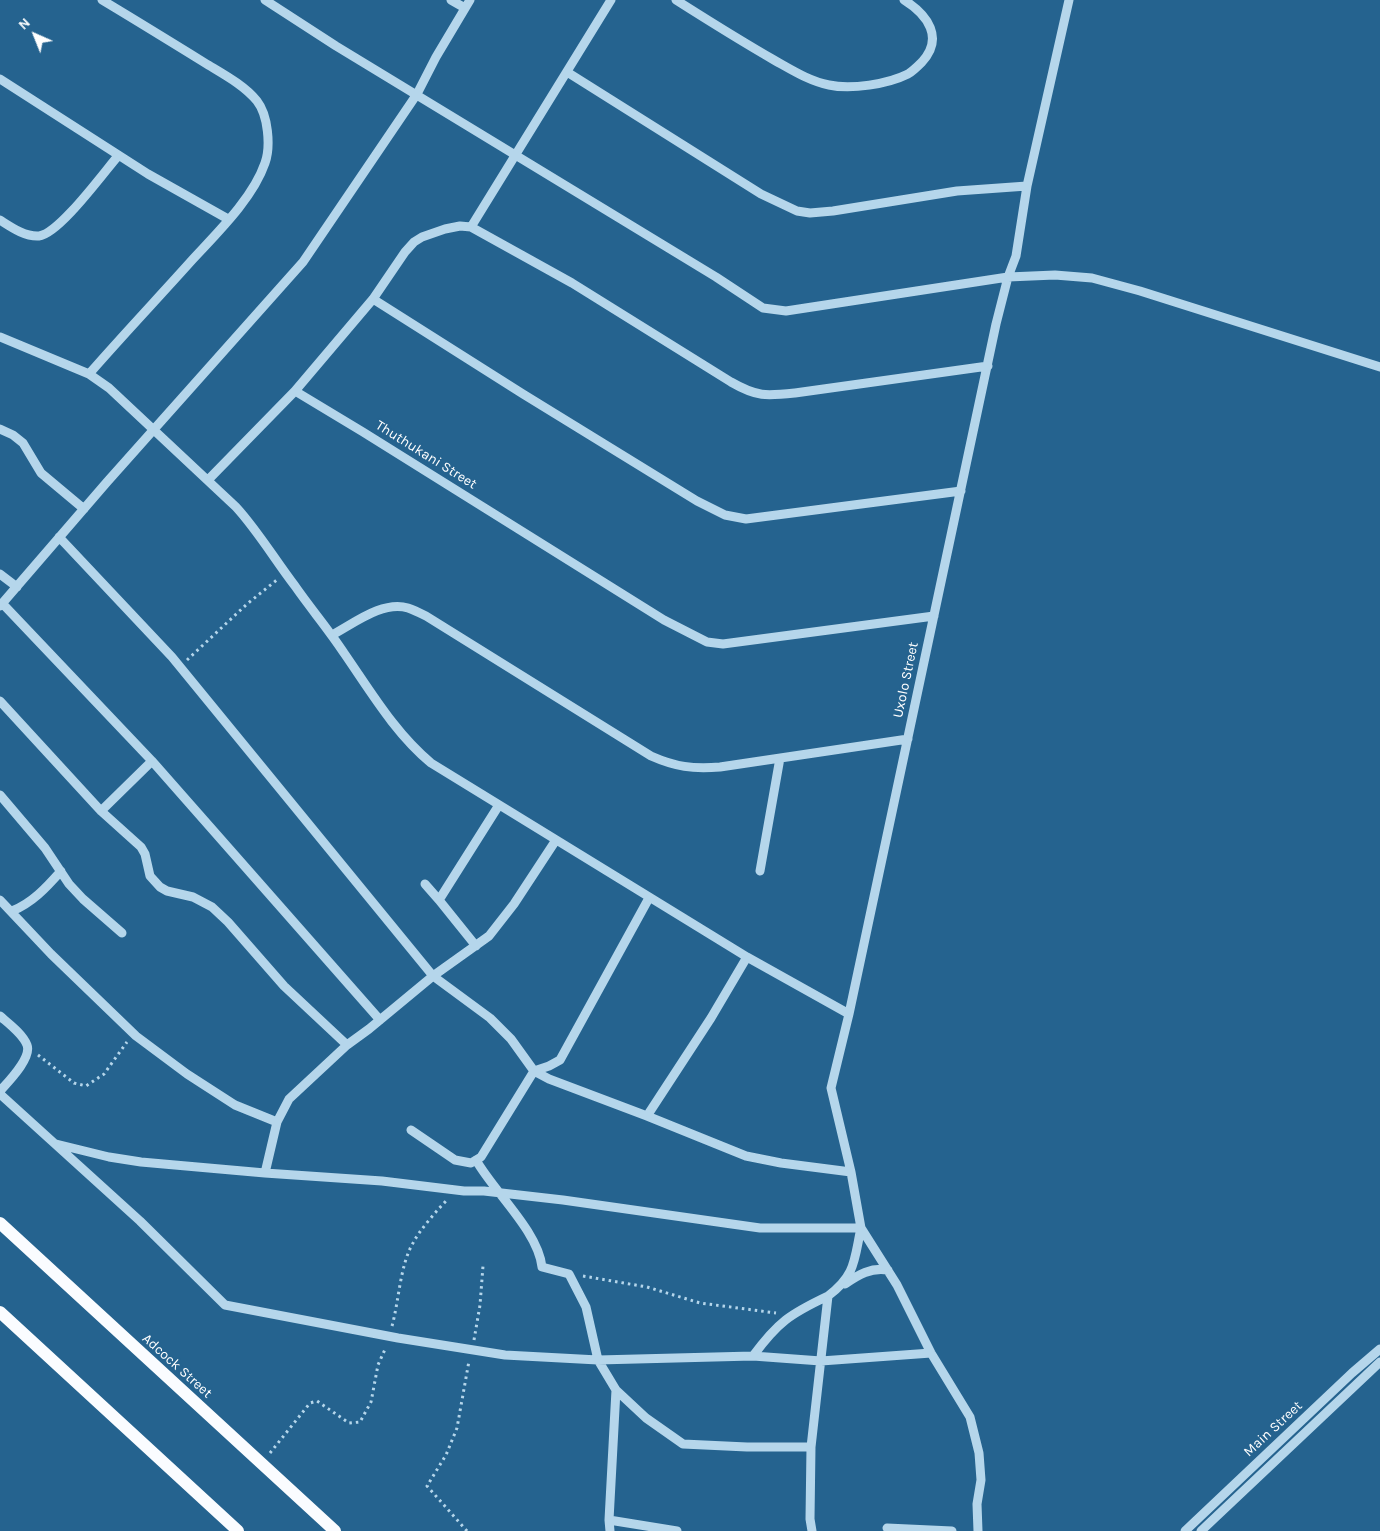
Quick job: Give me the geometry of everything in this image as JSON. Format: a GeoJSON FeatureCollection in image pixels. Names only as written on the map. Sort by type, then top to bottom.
{"type":"FeatureCollection","features":[{"type":"Feature","properties":{"kind":"main road","name":"Adcock Street"},"geometry":{"type":"LineString","coordinates":[[0,1223],[335,1531]]}},
{"type":"Feature","properties":{"kind":"main road"},"geometry":{"type":"LineString","coordinates":[[0,1312],[238,1531]]}},
{"type":"Feature","properties":{"kind":"street"},"geometry":{"type":"LineString","coordinates":[[89,374],[228,220],[252,188],[268,154],[267,130],[261,107],[252,95],[102,0]]}},
{"type":"Feature","properties":{"kind":"street"},"geometry":{"type":"LineString","coordinates":[[265,0],[336,46],[708,272],[763,308],[786,310],[1008,277],[1055,275],[1092,278],[1140,291],[1380,367]]}},
{"type":"Feature","properties":{"kind":"street"},"geometry":{"type":"LineString","coordinates":[[380,1020],[152,761],[1,604],[303,262],[417,94],[467,4],[451,0]]}},
{"type":"Feature","properties":{"kind":"street"},"geometry":{"type":"LineString","coordinates":[[471,227],[611,0]]}},
{"type":"Feature","properties":{"kind":"street"},"geometry":{"type":"LineString","coordinates":[[676,0],[716,26],[800,74],[821,83],[840,86],[872,84],[901,77],[910,73],[928,54],[933,37],[931,28],[923,15],[904,0]]}},
{"type":"Feature","properties":{"kind":"street","name":"Uxolo Street"},"geometry":{"type":"LineString","coordinates":[[851,1172],[831,1088],[849,1014],[996,324],[1008,277],[1016,256],[1027,186],[1069,0]]}},
{"type":"Feature","properties":{"kind":"street"},"geometry":{"type":"LineString","coordinates":[[567,72],[761,194],[797,211],[810,213],[833,211],[957,191],[1027,186]]}},
{"type":"Feature","properties":{"kind":"street"},"geometry":{"type":"LineString","coordinates":[[0,79],[118,156],[228,220]]}},
{"type":"Feature","properties":{"kind":"street"},"geometry":{"type":"LineString","coordinates":[[0,220],[23,233],[37,236],[46,234],[67,216],[118,156]]}},
{"type":"Feature","properties":{"kind":"street"},"geometry":{"type":"LineString","coordinates":[[208,480],[295,391],[373,299],[414,242],[427,235],[460,226],[471,227],[572,283],[749,392],[766,395],[795,393],[988,366]]}},
{"type":"Feature","properties":{"kind":"street"},"geometry":{"type":"LineString","coordinates":[[373,299],[697,501],[725,515],[746,519],[961,490]]}},
{"type":"Feature","properties":{"kind":"street"},"geometry":{"type":"LineString","coordinates":[[0,337],[89,374],[108,388],[208,480],[250,522],[387,716],[408,742],[431,763],[746,957],[849,1014]]}},
{"type":"Feature","properties":{"kind":"street","name":"Thuthukani Street"},"geometry":{"type":"LineString","coordinates":[[295,391],[664,620],[707,642],[723,644],[934,616]]}},
{"type":"Feature","properties":{"kind":"street"},"geometry":{"type":"LineString","coordinates":[[0,429],[13,435],[23,443],[41,474],[84,509]]}},
{"type":"Feature","properties":{"kind":"street"},"geometry":{"type":"LineString","coordinates":[[59,537],[144,626],[179,667],[433,976],[490,1018],[511,1039],[534,1071],[549,1079],[746,1156],[781,1163],[851,1172],[861,1228],[852,1270],[841,1286]]}},
{"type":"Feature","properties":{"kind":"street"},"geometry":{"type":"LineString","coordinates":[[0,574],[17,587]]}},
{"type":"Feature","properties":{"kind":"street"},"geometry":{"type":"LineString","coordinates":[[332,636],[377,611],[389,607],[408,608],[426,616],[651,756],[669,764],[695,769],[908,739]]}},
{"type":"Feature","properties":{"kind":"street"},"geometry":{"type":"LineString","coordinates":[[0,701],[101,812],[141,847],[145,854],[150,876],[160,887],[167,892],[193,897],[212,907],[228,922],[284,986],[347,1044]]}},
{"type":"Feature","properties":{"kind":"street"},"geometry":{"type":"LineString","coordinates":[[760,871],[780,758]]}},
{"type":"Feature","properties":{"kind":"street"},"geometry":{"type":"LineString","coordinates":[[101,812],[152,761]]}},
{"type":"Feature","properties":{"kind":"street"},"geometry":{"type":"LineString","coordinates":[[0,795],[45,848],[69,884],[83,899],[122,933]]}},
{"type":"Feature","properties":{"kind":"street"},"geometry":{"type":"LineString","coordinates":[[439,900],[499,805]]}},
{"type":"Feature","properties":{"kind":"street"},"geometry":{"type":"LineString","coordinates":[[265,1173],[277,1122],[289,1098],[347,1044],[380,1020],[433,976],[489,936],[499,925],[556,840]]}},
{"type":"Feature","properties":{"kind":"street"},"geometry":{"type":"LineString","coordinates":[[12,911],[22,907],[44,891],[61,871]]}},
{"type":"Feature","properties":{"kind":"street"},"geometry":{"type":"LineString","coordinates":[[425,884],[476,946]]}},
{"type":"Feature","properties":{"kind":"street"},"geometry":{"type":"LineString","coordinates":[[411,1130],[454,1160],[471,1163],[481,1157],[534,1071],[560,1060],[649,898]]}},
{"type":"Feature","properties":{"kind":"street"},"geometry":{"type":"LineString","coordinates":[[0,900],[51,954],[134,1034],[187,1074],[235,1105],[277,1122]]}},
{"type":"Feature","properties":{"kind":"street"},"geometry":{"type":"LineString","coordinates":[[647,1116],[711,1018],[746,957]]}},
{"type":"Feature","properties":{"kind":"street"},"geometry":{"type":"LineString","coordinates":[[0,1016],[26,1042],[28,1052],[0,1092],[140,1221],[225,1305],[504,1355],[598,1360],[753,1356],[821,1361],[931,1353]]}},
{"type":"Feature","properties":{"kind":"street"},"geometry":{"type":"LineString","coordinates":[[56,1144],[109,1157],[141,1162],[265,1173],[337,1176],[563,1200],[760,1228],[861,1228]]}},
{"type":"Feature","properties":{"kind":"street"},"geometry":{"type":"LineString","coordinates":[[476,1160],[485,1176],[535,1243],[541,1256],[542,1266],[569,1274],[586,1307],[598,1360],[616,1390],[646,1418],[683,1444],[810,1447]]}},
{"type":"Feature","properties":{"kind":"street"},"geometry":{"type":"LineString","coordinates":[[861,1228],[897,1285],[931,1353],[970,1417],[981,1480],[977,1504],[978,1531]]}},
{"type":"Feature","properties":{"kind":"street"},"geometry":{"type":"LineString","coordinates":[[753,1356],[769,1335],[791,1315],[828,1296],[860,1274],[877,1268],[888,1270]]}},
{"type":"Feature","properties":{"kind":"street"},"geometry":{"type":"LineString","coordinates":[[812,1531],[810,1519],[810,1447],[828,1296]]}},
{"type":"Feature","properties":{"kind":"street","name":"Main Street"},"geometry":{"type":"LineString","coordinates":[[1186,1531],[1345,1379],[1380,1349]]}},
{"type":"Feature","properties":{"kind":"street","name":"Main Street"},"geometry":{"type":"LineString","coordinates":[[1201,1531],[1380,1362]]}},
{"type":"Feature","properties":{"kind":"street"},"geometry":{"type":"LineString","coordinates":[[610,1531],[616,1390]]}},
{"type":"Feature","properties":{"kind":"street"},"geometry":{"type":"LineString","coordinates":[[609,1520],[677,1531]]}},
{"type":"Feature","properties":{"kind":"street"},"geometry":{"type":"LineString","coordinates":[[887,1528],[952,1531]]}},
{"type":"Feature","properties":{"kind":"path"},"geometry":{"type":"LineString","coordinates":[[179,667],[247,604],[286,574]]}},
{"type":"Feature","properties":{"kind":"path"},"geometry":{"type":"LineString","coordinates":[[28,1052],[39,1055],[74,1083],[86,1086],[104,1074],[134,1034]]}},
{"type":"Feature","properties":{"kind":"path"},"geometry":{"type":"LineString","coordinates":[[262,1464],[310,1403],[317,1401],[349,1422],[360,1422],[372,1402],[378,1365],[390,1336],[398,1305],[402,1274],[413,1243],[456,1190]]}},
{"type":"Feature","properties":{"kind":"path"},"geometry":{"type":"LineString","coordinates":[[468,1531],[427,1486],[446,1455],[457,1428],[480,1305],[483,1266]]}},
{"type":"Feature","properties":{"kind":"path"},"geometry":{"type":"LineString","coordinates":[[569,1274],[647,1287],[700,1303],[791,1315]]}}]}
